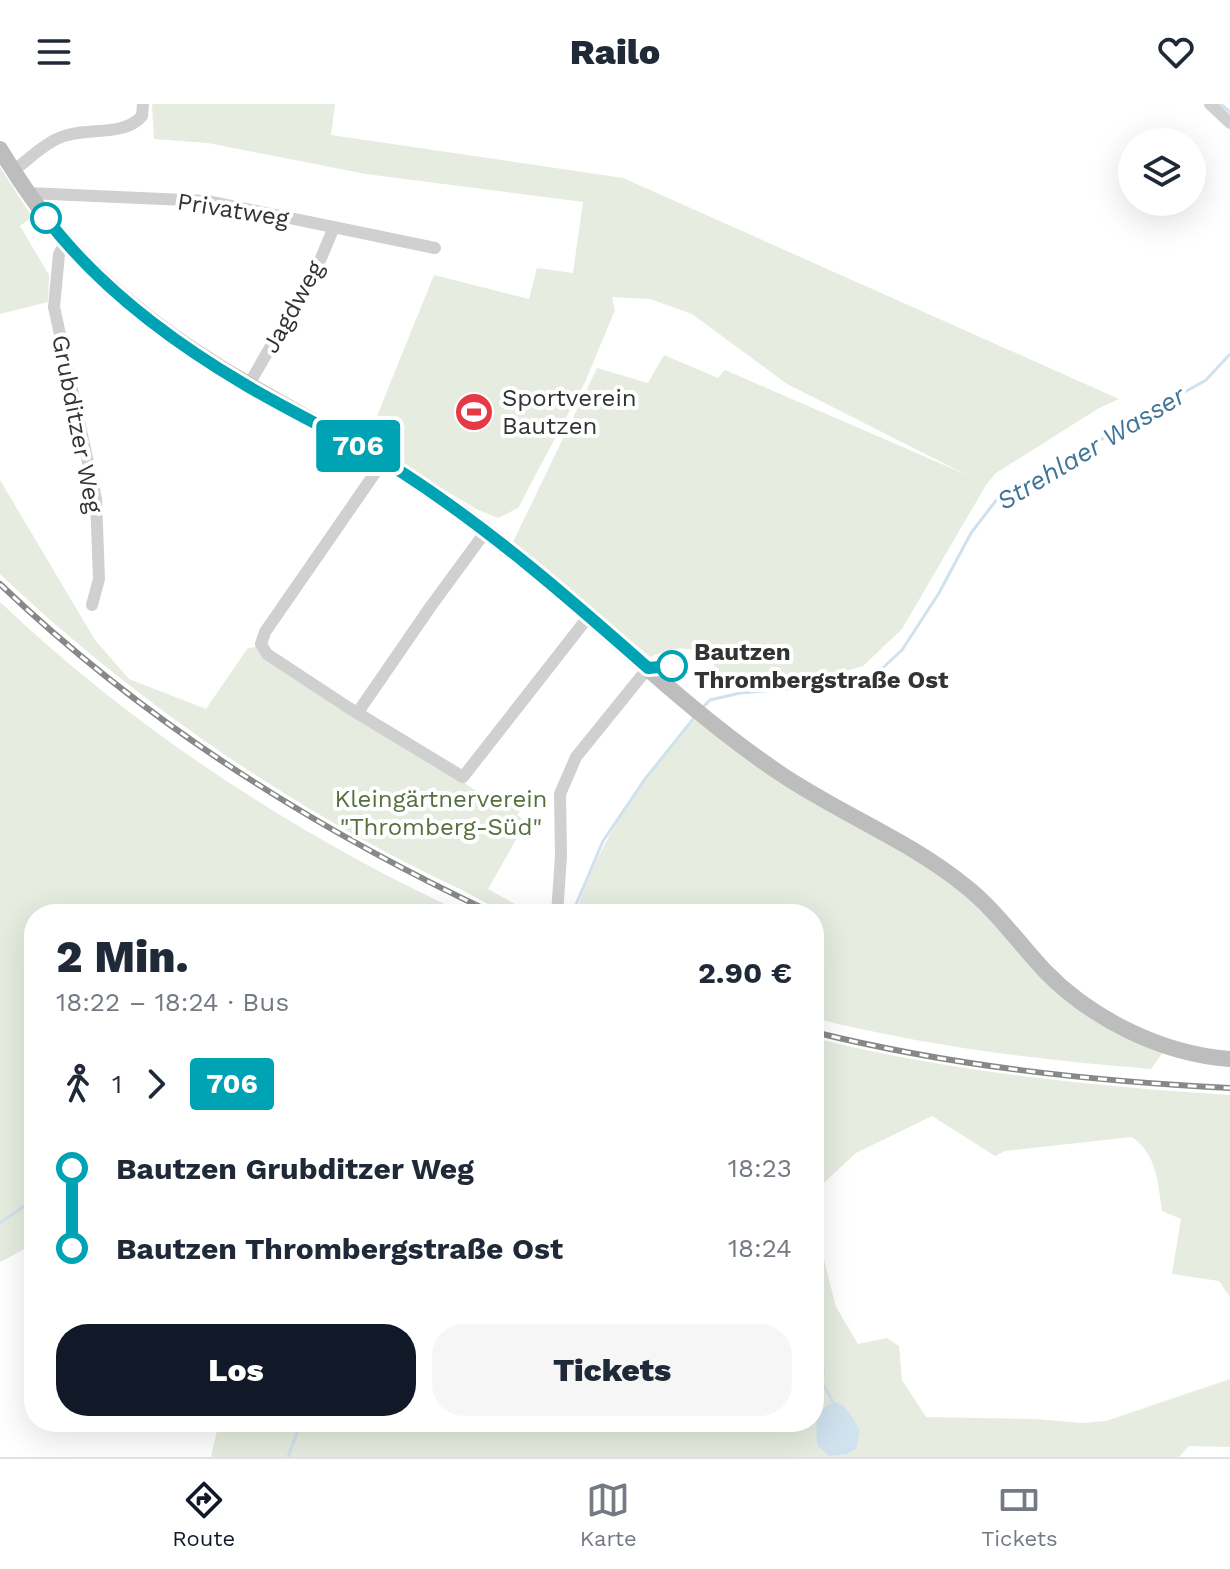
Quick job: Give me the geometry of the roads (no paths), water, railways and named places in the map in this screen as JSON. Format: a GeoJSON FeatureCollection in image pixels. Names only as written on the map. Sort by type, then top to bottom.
{"type":"FeatureCollection","features":[{"type":"Feature","properties":{"kind":"street"},"geometry":{"type":"LineString","coordinates":[[13,171],[63,136],[77,131],[127,127],[142,116],[143,104]]}},
{"type":"Feature","properties":{"kind":"street"},"geometry":{"type":"LineString","coordinates":[[1210,104],[1230,123]]}},
{"type":"Feature","properties":{"kind":"street"},"geometry":{"type":"LineString","coordinates":[[0,149],[65,243],[85,264],[183,346],[248,386],[384,460],[486,531],[698,710],[778,772],[948,872],[991,908],[1046,972],[1083,1002],[1166,1047],[1230,1059]]}},
{"type":"Feature","properties":{"kind":"street","name":"Privatweg"},"geometry":{"type":"LineString","coordinates":[[28,193],[207,201],[435,248]]}},
{"type":"Feature","properties":{"kind":"street","name":"Jagdweg"},"geometry":{"type":"LineString","coordinates":[[248,386],[319,263],[334,227]]}},
{"type":"Feature","properties":{"kind":"street","name":"Grubditzer Weg"},"geometry":{"type":"LineString","coordinates":[[65,243],[59,254],[54,307],[96,499],[99,579],[92,605]]}},
{"type":"Feature","properties":{"kind":"street"},"geometry":{"type":"LineString","coordinates":[[384,460],[265,632],[261,644],[267,654],[461,777],[589,616]]}},
{"type":"Feature","properties":{"kind":"street"},"geometry":{"type":"LineString","coordinates":[[358,712],[486,531]]}},
{"type":"Feature","properties":{"kind":"street"},"geometry":{"type":"LineString","coordinates":[[558,904],[560,794],[567,773],[576,757],[648,668]]}},
{"type":"Feature","properties":{"kind":"water"},"geometry":{"type":"Polygon","coordinates":[[[833,1402],[846,1409],[860,1431],[856,1449],[847,1454],[829,1456],[817,1445],[817,1432],[824,1432],[824,1409],[833,1402]]]}},
{"type":"Feature","properties":{"kind":"waterway"},"geometry":{"type":"LineString","coordinates":[[1221,104],[1230,112]]}},
{"type":"Feature","properties":{"kind":"waterway","name":"Strehlaer Wasser"},"geometry":{"type":"LineString","coordinates":[[701,709],[710,700],[740,693],[848,684],[873,677],[902,650],[939,593],[971,533],[998,498],[1206,380],[1230,354]]}},
{"type":"Feature","properties":{"kind":"waterway","name":"Strehlaer Wasser"},"geometry":{"type":"LineString","coordinates":[[576,904],[603,841],[645,779],[694,718]]}},
{"type":"Feature","properties":{"kind":"waterway"},"geometry":{"type":"LineString","coordinates":[[0,1223],[24,1206]]}},
{"type":"Feature","properties":{"kind":"waterway"},"geometry":{"type":"LineString","coordinates":[[824,1386],[833,1402]]}},
{"type":"Feature","properties":{"kind":"waterway","name":"Strehlaer Wasser"},"geometry":{"type":"LineString","coordinates":[[288,1457],[297,1432]]}},
{"type":"Feature","properties":{"kind":"railway"},"geometry":{"type":"LineString","coordinates":[[0,584],[112,682],[234,769],[362,846],[475,904]]}},
{"type":"Feature","properties":{"kind":"railway"},"geometry":{"type":"LineString","coordinates":[[824,1034],[917,1054],[1020,1070],[1230,1088]]}},
{"type":"Feature","properties":{"kind":"place","name":"Sportverein Bautzen"},"geometry":{"type":"Point","coordinates":[474,412]}},
{"type":"Feature","properties":{"kind":"place","name":"Bautzen Thrombergstraße Ost"},"geometry":{"type":"Point","coordinates":[672,666]}},
{"type":"Feature","properties":{"kind":"park label","name":"Kleingärtnerverein \"Thromberg-Süd\""},"geometry":{"type":"Point","coordinates":[441,813]}}]}
